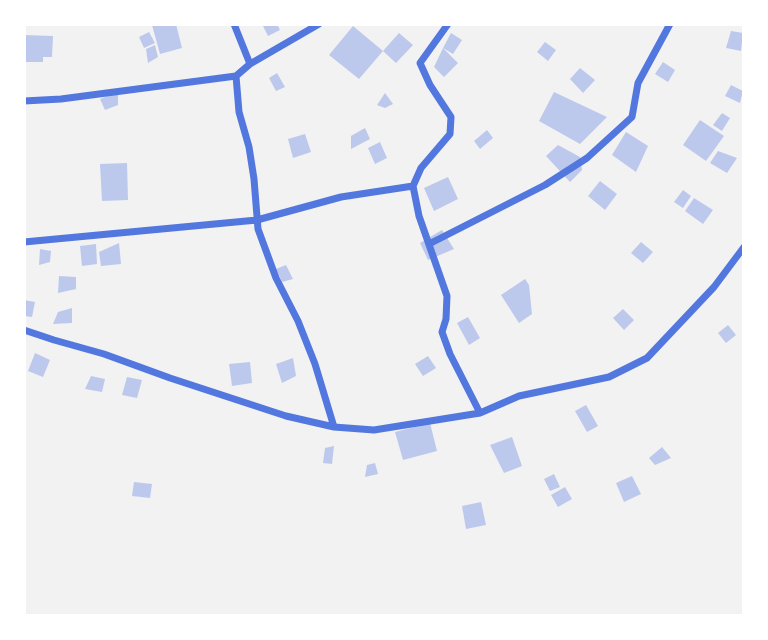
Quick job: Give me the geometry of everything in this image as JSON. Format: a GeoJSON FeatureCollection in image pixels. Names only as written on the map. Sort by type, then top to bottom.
{"type":"FeatureCollection","features":[{"type":"Feature","properties":{"kind":"street"},"geometry":{"type":"LineString","coordinates":[[234,24],[250,64]]}},
{"type":"Feature","properties":{"kind":"street"},"geometry":{"type":"LineString","coordinates":[[24,101],[61,99],[236,76],[250,64],[319,24]]}},
{"type":"Feature","properties":{"kind":"street"},"geometry":{"type":"LineString","coordinates":[[448,24],[420,63],[430,85],[451,117],[450,134],[421,168],[413,186],[419,216],[447,296],[442,332],[450,354],[480,413]]}},
{"type":"Feature","properties":{"kind":"street"},"geometry":{"type":"LineString","coordinates":[[429,244],[545,185],[587,158],[632,117],[638,83],[670,24]]}},
{"type":"Feature","properties":{"kind":"street"},"geometry":{"type":"LineString","coordinates":[[236,76],[239,112],[249,146],[254,179],[257,220],[276,278],[298,321],[315,365],[334,427]]}},
{"type":"Feature","properties":{"kind":"street"},"geometry":{"type":"LineString","coordinates":[[24,242],[257,220],[341,197],[413,186]]}},
{"type":"Feature","properties":{"kind":"street"},"geometry":{"type":"LineString","coordinates":[[24,330],[104,354],[285,416],[334,427],[374,430],[480,413],[519,396],[609,377],[647,358],[742,253]]}},
{"type":"Feature","properties":{"kind":"building"},"geometry":{"type":"Polygon","coordinates":[[[176,24],[182,48],[160,54],[152,25],[176,24]]]}},
{"type":"Feature","properties":{"kind":"building"},"geometry":{"type":"Polygon","coordinates":[[[277,24],[280,30],[268,36],[263,26],[277,24]]]}},
{"type":"Feature","properties":{"kind":"building"},"geometry":{"type":"Polygon","coordinates":[[[353,26],[383,51],[359,79],[329,55],[353,26]]]}},
{"type":"Feature","properties":{"kind":"building"},"geometry":{"type":"Polygon","coordinates":[[[731,31],[743,33],[741,51],[726,48],[731,31]]]}},
{"type":"Feature","properties":{"kind":"building"},"geometry":{"type":"Polygon","coordinates":[[[149,32],[155,43],[144,48],[139,37],[149,32]]]}},
{"type":"Feature","properties":{"kind":"building"},"geometry":{"type":"Polygon","coordinates":[[[399,33],[413,45],[396,63],[383,51],[399,33]]]}},
{"type":"Feature","properties":{"kind":"building"},"geometry":{"type":"Polygon","coordinates":[[[451,33],[462,40],[453,54],[443,48],[451,33]]]}},
{"type":"Feature","properties":{"kind":"building"},"geometry":{"type":"Polygon","coordinates":[[[24,35],[53,36],[52,57],[43,57],[43,62],[24,62],[24,35]]]}},
{"type":"Feature","properties":{"kind":"building"},"geometry":{"type":"Polygon","coordinates":[[[545,42],[556,50],[548,61],[537,52],[545,42]]]}},
{"type":"Feature","properties":{"kind":"building"},"geometry":{"type":"Polygon","coordinates":[[[155,45],[158,57],[148,63],[146,49],[155,45]]]}},
{"type":"Feature","properties":{"kind":"building"},"geometry":{"type":"Polygon","coordinates":[[[443,48],[458,63],[444,77],[434,67],[443,48]]]}},
{"type":"Feature","properties":{"kind":"building"},"geometry":{"type":"Polygon","coordinates":[[[663,62],[675,70],[668,82],[655,74],[663,62]]]}},
{"type":"Feature","properties":{"kind":"building"},"geometry":{"type":"Polygon","coordinates":[[[580,68],[595,80],[583,93],[570,79],[580,68]]]}},
{"type":"Feature","properties":{"kind":"building"},"geometry":{"type":"Polygon","coordinates":[[[277,73],[285,87],[276,91],[269,78],[277,73]]]}},
{"type":"Feature","properties":{"kind":"building"},"geometry":{"type":"Polygon","coordinates":[[[731,85],[743,91],[740,103],[725,96],[731,85]]]}},
{"type":"Feature","properties":{"kind":"building"},"geometry":{"type":"Polygon","coordinates":[[[118,92],[118,105],[105,110],[100,99],[118,92]]]}},
{"type":"Feature","properties":{"kind":"building"},"geometry":{"type":"Polygon","coordinates":[[[554,92],[607,117],[580,144],[539,121],[554,92]]]}},
{"type":"Feature","properties":{"kind":"building"},"geometry":{"type":"Polygon","coordinates":[[[385,93],[393,104],[385,108],[377,105],[385,93]]]}},
{"type":"Feature","properties":{"kind":"building"},"geometry":{"type":"Polygon","coordinates":[[[722,113],[730,118],[722,131],[713,125],[722,113]]]}},
{"type":"Feature","properties":{"kind":"building"},"geometry":{"type":"Polygon","coordinates":[[[700,120],[724,136],[706,161],[683,145],[700,120]]]}},
{"type":"Feature","properties":{"kind":"building"},"geometry":{"type":"Polygon","coordinates":[[[365,128],[370,139],[351,149],[351,136],[365,128]]]}},
{"type":"Feature","properties":{"kind":"building"},"geometry":{"type":"Polygon","coordinates":[[[487,130],[493,138],[480,149],[474,141],[487,130]]]}},
{"type":"Feature","properties":{"kind":"building"},"geometry":{"type":"Polygon","coordinates":[[[626,132],[648,146],[636,172],[612,155],[626,132]]]}},
{"type":"Feature","properties":{"kind":"building"},"geometry":{"type":"Polygon","coordinates":[[[305,134],[311,152],[293,158],[288,139],[305,134]]]}},
{"type":"Feature","properties":{"kind":"building"},"geometry":{"type":"Polygon","coordinates":[[[380,142],[387,158],[375,164],[368,148],[380,142]]]}},
{"type":"Feature","properties":{"kind":"building"},"geometry":{"type":"Polygon","coordinates":[[[558,145],[580,157],[582,170],[570,182],[546,156],[558,145]]]}},
{"type":"Feature","properties":{"kind":"building"},"geometry":{"type":"Polygon","coordinates":[[[718,151],[737,158],[727,173],[710,163],[718,151]]]}},
{"type":"Feature","properties":{"kind":"building"},"geometry":{"type":"Polygon","coordinates":[[[127,163],[128,200],[102,201],[100,164],[127,163]]]}},
{"type":"Feature","properties":{"kind":"building"},"geometry":{"type":"Polygon","coordinates":[[[448,177],[458,199],[434,211],[424,188],[448,177]]]}},
{"type":"Feature","properties":{"kind":"building"},"geometry":{"type":"Polygon","coordinates":[[[600,181],[617,194],[605,210],[588,196],[600,181]]]}},
{"type":"Feature","properties":{"kind":"building"},"geometry":{"type":"Polygon","coordinates":[[[683,190],[691,196],[683,208],[674,202],[683,190]]]}},
{"type":"Feature","properties":{"kind":"building"},"geometry":{"type":"Polygon","coordinates":[[[694,198],[713,210],[703,224],[685,211],[694,198]]]}},
{"type":"Feature","properties":{"kind":"building"},"geometry":{"type":"Polygon","coordinates":[[[442,230],[454,249],[428,260],[420,243],[442,230]]]}},
{"type":"Feature","properties":{"kind":"building"},"geometry":{"type":"Polygon","coordinates":[[[641,242],[653,252],[643,263],[631,253],[641,242]]]}},
{"type":"Feature","properties":{"kind":"building"},"geometry":{"type":"Polygon","coordinates":[[[119,243],[121,264],[101,266],[99,252],[119,243]]]}},
{"type":"Feature","properties":{"kind":"building"},"geometry":{"type":"Polygon","coordinates":[[[96,244],[97,264],[82,266],[80,246],[96,244]]]}},
{"type":"Feature","properties":{"kind":"building"},"geometry":{"type":"Polygon","coordinates":[[[40,249],[51,251],[50,262],[39,265],[40,249]]]}},
{"type":"Feature","properties":{"kind":"building"},"geometry":{"type":"Polygon","coordinates":[[[286,265],[293,279],[282,282],[276,269],[286,265]]]}},
{"type":"Feature","properties":{"kind":"building"},"geometry":{"type":"Polygon","coordinates":[[[59,276],[76,277],[76,289],[58,293],[59,276]]]}},
{"type":"Feature","properties":{"kind":"building"},"geometry":{"type":"Polygon","coordinates":[[[525,279],[529,285],[532,314],[519,323],[501,295],[525,279]]]}},
{"type":"Feature","properties":{"kind":"building"},"geometry":{"type":"Polygon","coordinates":[[[24,300],[35,302],[32,317],[24,316],[24,300]]]}},
{"type":"Feature","properties":{"kind":"building"},"geometry":{"type":"Polygon","coordinates":[[[72,308],[72,323],[53,324],[58,312],[72,308]]]}},
{"type":"Feature","properties":{"kind":"building"},"geometry":{"type":"Polygon","coordinates":[[[623,309],[634,320],[624,330],[613,318],[623,309]]]}},
{"type":"Feature","properties":{"kind":"building"},"geometry":{"type":"Polygon","coordinates":[[[468,317],[480,338],[469,345],[457,323],[468,317]]]}},
{"type":"Feature","properties":{"kind":"building"},"geometry":{"type":"Polygon","coordinates":[[[728,325],[736,335],[726,343],[718,333],[728,325]]]}},
{"type":"Feature","properties":{"kind":"building"},"geometry":{"type":"Polygon","coordinates":[[[35,353],[50,360],[43,377],[28,371],[35,353]]]}},
{"type":"Feature","properties":{"kind":"building"},"geometry":{"type":"Polygon","coordinates":[[[428,356],[436,368],[423,376],[415,364],[428,356]]]}},
{"type":"Feature","properties":{"kind":"building"},"geometry":{"type":"Polygon","coordinates":[[[293,358],[296,376],[282,383],[276,364],[293,358]]]}},
{"type":"Feature","properties":{"kind":"building"},"geometry":{"type":"Polygon","coordinates":[[[250,362],[252,383],[232,386],[229,364],[250,362]]]}},
{"type":"Feature","properties":{"kind":"building"},"geometry":{"type":"Polygon","coordinates":[[[91,376],[105,379],[102,392],[85,389],[91,376]]]}},
{"type":"Feature","properties":{"kind":"building"},"geometry":{"type":"Polygon","coordinates":[[[127,377],[142,380],[137,398],[122,395],[127,377]]]}},
{"type":"Feature","properties":{"kind":"building"},"geometry":{"type":"Polygon","coordinates":[[[586,405],[598,426],[587,432],[575,411],[586,405]]]}},
{"type":"Feature","properties":{"kind":"building"},"geometry":{"type":"Polygon","coordinates":[[[430,423],[437,451],[403,460],[395,432],[430,423]]]}},
{"type":"Feature","properties":{"kind":"building"},"geometry":{"type":"Polygon","coordinates":[[[512,437],[522,466],[504,473],[490,445],[512,437]]]}},
{"type":"Feature","properties":{"kind":"building"},"geometry":{"type":"Polygon","coordinates":[[[334,446],[332,464],[323,463],[325,448],[334,446]]]}},
{"type":"Feature","properties":{"kind":"building"},"geometry":{"type":"Polygon","coordinates":[[[662,447],[671,458],[655,465],[649,458],[662,447]]]}},
{"type":"Feature","properties":{"kind":"building"},"geometry":{"type":"Polygon","coordinates":[[[375,463],[378,474],[365,477],[367,465],[375,463]]]}},
{"type":"Feature","properties":{"kind":"building"},"geometry":{"type":"Polygon","coordinates":[[[554,474],[560,487],[550,491],[544,479],[554,474]]]}},
{"type":"Feature","properties":{"kind":"building"},"geometry":{"type":"Polygon","coordinates":[[[632,476],[641,494],[624,502],[616,483],[632,476]]]}},
{"type":"Feature","properties":{"kind":"building"},"geometry":{"type":"Polygon","coordinates":[[[134,482],[152,484],[150,498],[132,496],[134,482]]]}},
{"type":"Feature","properties":{"kind":"building"},"geometry":{"type":"Polygon","coordinates":[[[565,487],[572,499],[558,507],[551,495],[565,487]]]}},
{"type":"Feature","properties":{"kind":"building"},"geometry":{"type":"Polygon","coordinates":[[[481,502],[486,525],[466,529],[462,506],[481,502]]]}}]}
